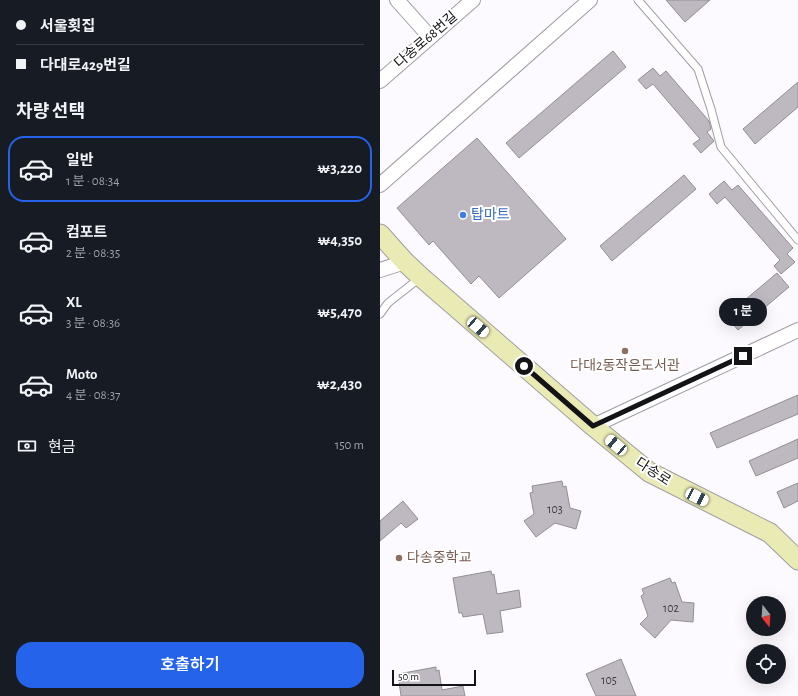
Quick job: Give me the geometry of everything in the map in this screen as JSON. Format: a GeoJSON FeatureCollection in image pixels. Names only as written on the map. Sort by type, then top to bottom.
{"type":"FeatureCollection","features":[{"type":"Feature","properties":{"kind":"main road","name":"다송로"},"geometry":{"type":"LineString","coordinates":[[380,234],[405,262],[421,277],[593,426],[649,472],[770,533],[798,560]]}},
{"type":"Feature","properties":{"kind":"street"},"geometry":{"type":"LineString","coordinates":[[397,0],[430,37]]}},
{"type":"Feature","properties":{"kind":"street","name":"다송로68번길"},"geometry":{"type":"LineString","coordinates":[[380,81],[473,0]]}},
{"type":"Feature","properties":{"kind":"street"},"geometry":{"type":"LineString","coordinates":[[380,185],[590,0]]}},
{"type":"Feature","properties":{"kind":"street"},"geometry":{"type":"LineString","coordinates":[[380,270],[405,262]]}},
{"type":"Feature","properties":{"kind":"street"},"geometry":{"type":"LineString","coordinates":[[593,426],[798,330]]}},
{"type":"Feature","properties":{"kind":"lane"},"geometry":{"type":"LineString","coordinates":[[638,0],[698,69],[721,147],[798,240]]}},
{"type":"Feature","properties":{"kind":"lane"},"geometry":{"type":"LineString","coordinates":[[380,314],[388,303],[421,277]]}},
{"type":"Feature","properties":{"kind":"building"},"geometry":{"type":"Polygon","coordinates":[[[666,0],[710,0],[685,22],[666,0]]]}},
{"type":"Feature","properties":{"kind":"building"},"geometry":{"type":"Polygon","coordinates":[[[613,51],[626,67],[519,158],[506,143],[613,51]]]}},
{"type":"Feature","properties":{"kind":"building"},"geometry":{"type":"Polygon","coordinates":[[[653,68],[660,76],[666,71],[709,121],[711,129],[707,132],[714,141],[701,153],[693,144],[700,139],[653,84],[646,89],[638,80],[653,68]]]}},
{"type":"Feature","properties":{"kind":"building"},"geometry":{"type":"Polygon","coordinates":[[[798,82],[798,107],[755,144],[743,129],[798,82]]]}},
{"type":"Feature","properties":{"kind":"building"},"geometry":{"type":"Polygon","coordinates":[[[477,138],[566,239],[499,298],[479,276],[471,284],[433,241],[429,245],[397,208],[477,138]]]}},
{"type":"Feature","properties":{"kind":"building"},"geometry":{"type":"Polygon","coordinates":[[[684,175],[696,189],[612,261],[600,246],[684,175]]]}},
{"type":"Feature","properties":{"kind":"building"},"geometry":{"type":"Polygon","coordinates":[[[724,181],[732,190],[738,185],[793,248],[787,254],[795,262],[781,274],[774,266],[780,260],[725,197],[717,204],[709,194],[724,181]]]}},
{"type":"Feature","properties":{"kind":"building"},"geometry":{"type":"Polygon","coordinates":[[[777,273],[789,287],[738,330],[726,316],[777,273]]]}},
{"type":"Feature","properties":{"kind":"building"},"geometry":{"type":"Polygon","coordinates":[[[798,395],[798,414],[717,448],[710,433],[798,395]]]}},
{"type":"Feature","properties":{"kind":"building"},"geometry":{"type":"Polygon","coordinates":[[[798,439],[798,458],[756,476],[749,461],[798,439]]]}},
{"type":"Feature","properties":{"kind":"building"},"geometry":{"type":"Polygon","coordinates":[[[562,481],[563,487],[566,486],[570,508],[581,511],[576,529],[555,523],[536,537],[524,521],[534,514],[530,493],[533,492],[532,486],[562,481]]]}},
{"type":"Feature","properties":{"kind":"building"},"geometry":{"type":"Polygon","coordinates":[[[798,483],[798,501],[784,508],[777,492],[798,483]]]}},
{"type":"Feature","properties":{"kind":"building"},"geometry":{"type":"Polygon","coordinates":[[[403,501],[418,519],[406,528],[401,523],[380,541],[380,521],[403,501]]]}},
{"type":"Feature","properties":{"kind":"building"},"geometry":{"type":"Polygon","coordinates":[[[491,571],[492,575],[494,574],[497,594],[519,590],[521,607],[500,611],[503,632],[487,634],[483,614],[463,617],[462,613],[459,613],[453,578],[491,571]]]}},
{"type":"Feature","properties":{"kind":"building"},"geometry":{"type":"Polygon","coordinates":[[[670,578],[672,583],[675,582],[682,602],[694,603],[693,622],[671,620],[655,638],[640,624],[648,616],[641,596],[644,594],[642,589],[670,578]]]}},
{"type":"Feature","properties":{"kind":"building"},"geometry":{"type":"Polygon","coordinates":[[[621,659],[636,696],[596,696],[586,674],[621,659]]]}},
{"type":"Feature","properties":{"kind":"building"},"geometry":{"type":"Polygon","coordinates":[[[436,667],[436,671],[439,670],[442,690],[463,686],[465,696],[401,696],[398,674],[436,667]]]}},
{"type":"Feature","properties":{"kind":"place","name":"탑마트"},"geometry":{"type":"Point","coordinates":[463,215]}},
{"type":"Feature","properties":{"kind":"place","name":"다대2동작은도서관"},"geometry":{"type":"Point","coordinates":[625,351]}},
{"type":"Feature","properties":{"kind":"place","name":"다송중학교"},"geometry":{"type":"Point","coordinates":[399,558]}},
{"type":"Feature","properties":{"kind":"route"},"geometry":{"type":"LineString","coordinates":[[524,366],[593,426],[743,356]]}}]}
